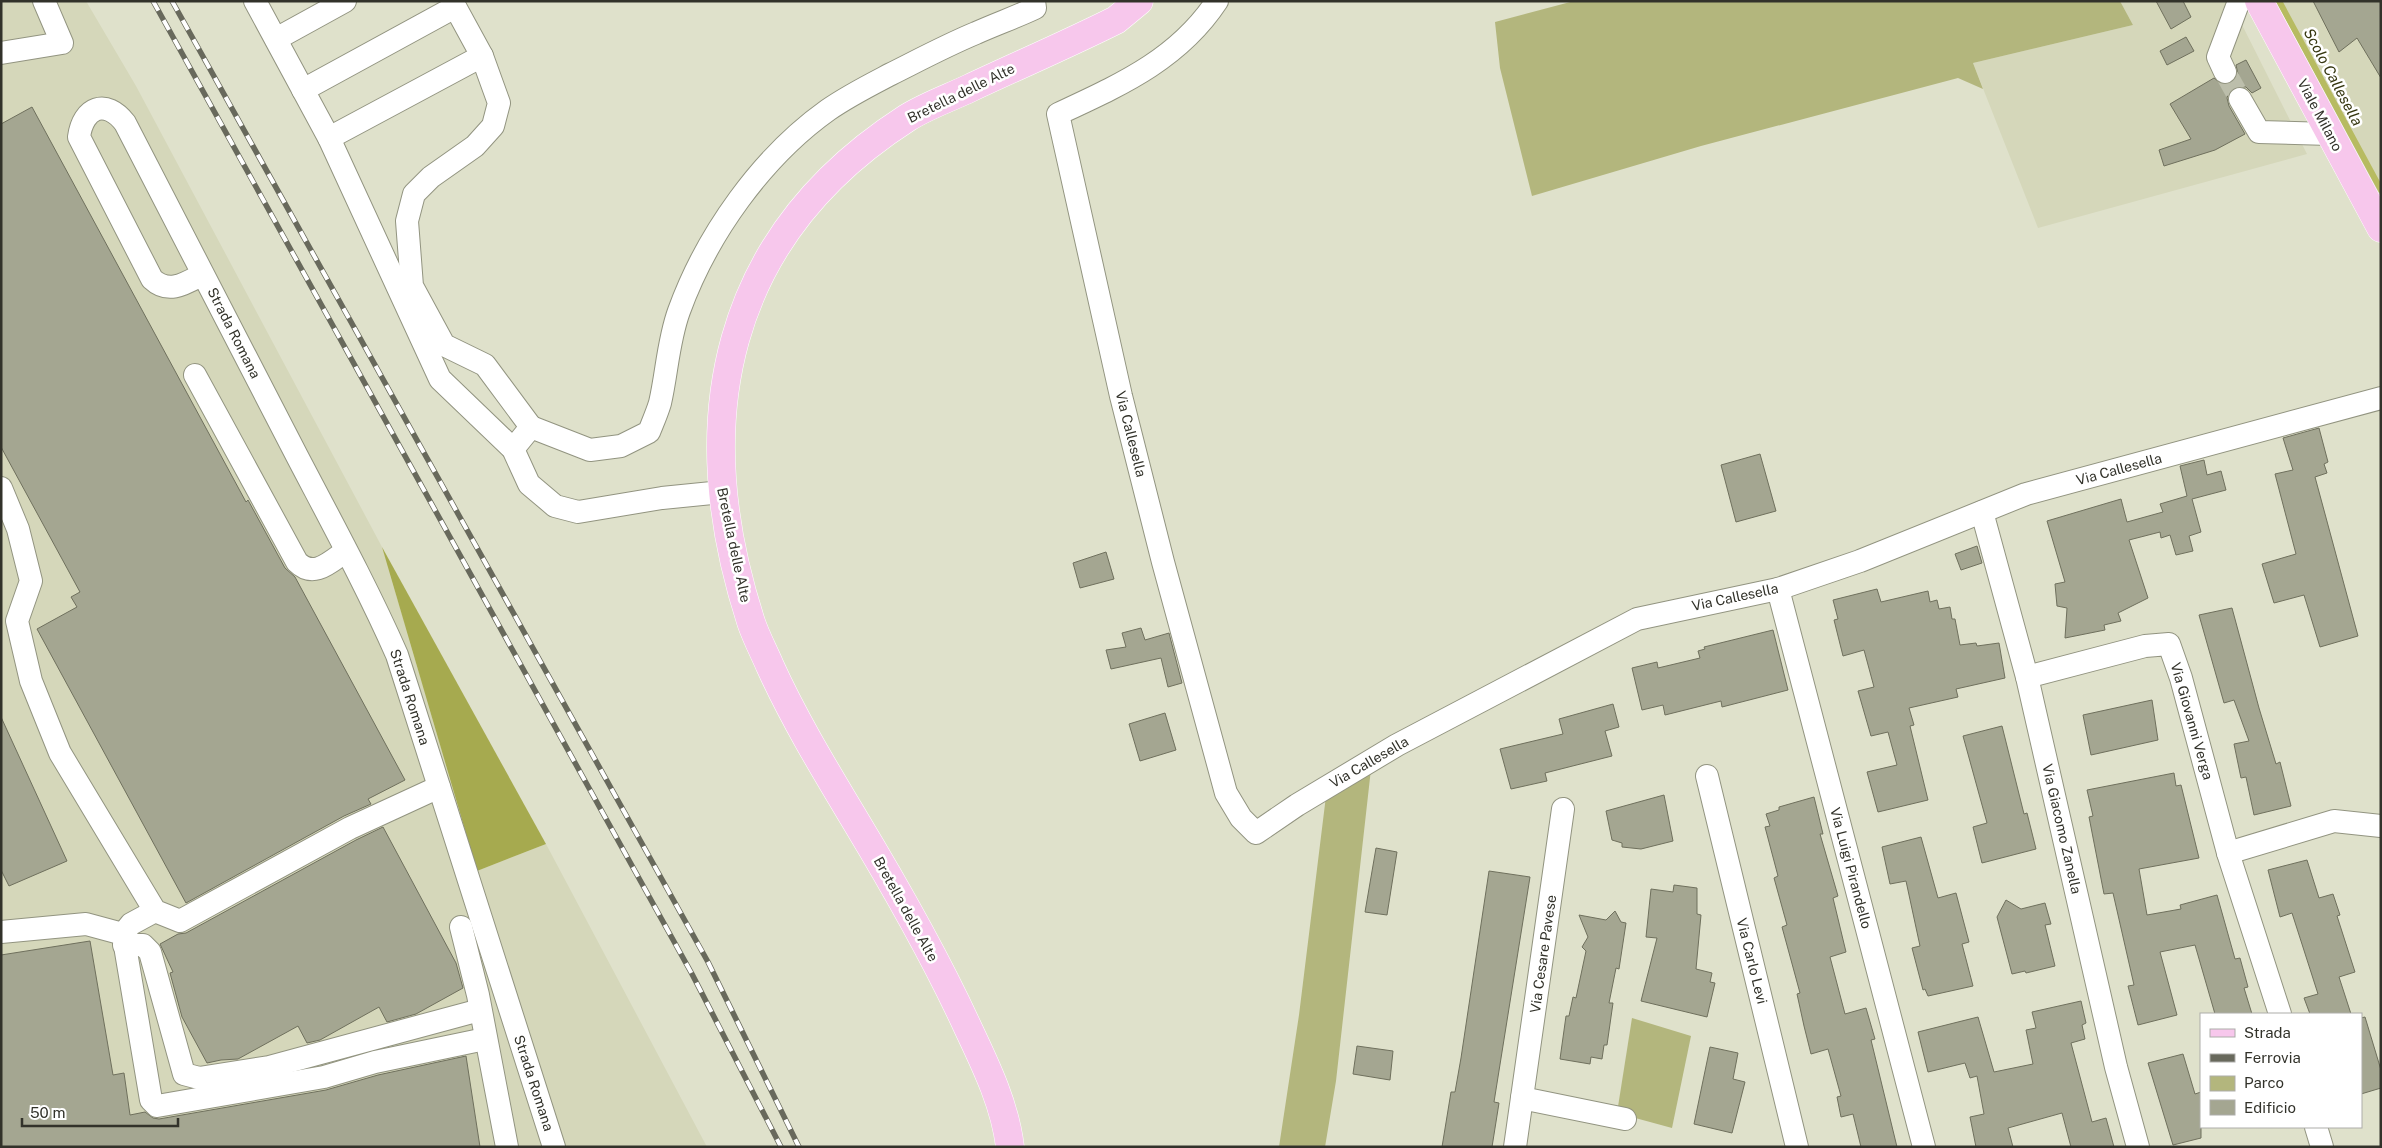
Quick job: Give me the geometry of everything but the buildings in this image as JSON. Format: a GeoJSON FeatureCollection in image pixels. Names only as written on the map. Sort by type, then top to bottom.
{"type":"FeatureCollection","features":[{"type":"Feature","properties":{"kind":"main road","name":"Bretella delle Alte"},"geometry":{"type":"LineString","coordinates":[[1010,1147],[1001,1108],[987,1068],[948,985],[899,893],[785,698],[751,624],[729,536],[722,492],[720,420],[727,368],[741,316],[760,277],[783,237],[808,203],[839,170],[910,116],[1116,20],[1139,1]]}},
{"type":"Feature","properties":{"kind":"main road","name":"Viale Milano"},"geometry":{"type":"LineString","coordinates":[[2259,1],[2381,228]]}},
{"type":"Feature","properties":{"kind":"street"},"geometry":{"type":"LineString","coordinates":[[1,53],[62,43],[44,1]]}},
{"type":"Feature","properties":{"kind":"street"},"geometry":{"type":"LineString","coordinates":[[255,1],[328,138],[440,378],[513,449],[529,484],[555,506],[578,512],[662,498],[722,492]]}},
{"type":"Feature","properties":{"kind":"street"},"geometry":{"type":"LineString","coordinates":[[276,39],[345,1]]}},
{"type":"Feature","properties":{"kind":"street","name":"Via Callesella"},"geometry":{"type":"LineString","coordinates":[[1217,1],[1204,22],[1170,54],[1131,78],[1058,114],[1119,386],[1163,562],[1226,793],[1246,823],[1256,833],[1297,805],[1397,744],[1636,619],[1778,589],[1860,561],[2026,494],[2381,398]]}},
{"type":"Feature","properties":{"kind":"street"},"geometry":{"type":"LineString","coordinates":[[2225,72],[2218,57],[2239,1]]}},
{"type":"Feature","properties":{"kind":"street"},"geometry":{"type":"LineString","coordinates":[[303,90],[454,4],[482,56],[499,103],[493,126],[475,146],[430,177],[414,194],[407,221],[412,286],[444,345],[485,366],[531,426],[590,450],[621,446],[649,432],[660,404],[668,349],[679,312],[691,282],[737,204],[764,170],[806,127],[829,109],[856,92],[943,48],[1035,5]]}},
{"type":"Feature","properties":{"kind":"street"},"geometry":{"type":"LineString","coordinates":[[328,138],[482,56]]}},
{"type":"Feature","properties":{"kind":"street"},"geometry":{"type":"LineString","coordinates":[[2240,99],[2259,132],[2330,134]]}},
{"type":"Feature","properties":{"kind":"street","name":"Strada Romana"},"geometry":{"type":"LineString","coordinates":[[203,274],[181,286],[169,288],[159,286],[152,280],[80,137],[81,124],[87,114],[97,109],[109,109],[118,114],[125,123],[203,274],[346,551],[383,623],[397,655],[554,1147]]}},
{"type":"Feature","properties":{"kind":"street"},"geometry":{"type":"LineString","coordinates":[[195,375],[297,562],[309,570],[317,570],[346,551]]}},
{"type":"Feature","properties":{"kind":"street"},"geometry":{"type":"LineString","coordinates":[[513,449],[531,426]]}},
{"type":"Feature","properties":{"kind":"street"},"geometry":{"type":"LineString","coordinates":[[1,488],[18,528],[32,581],[17,621],[31,682],[60,753],[155,911],[180,921],[350,828],[439,787]]}},
{"type":"Feature","properties":{"kind":"street","name":"Via Giacomo Zanella"},"geometry":{"type":"LineString","coordinates":[[1982,512],[2027,676],[2116,1067],[2138,1147]]}},
{"type":"Feature","properties":{"kind":"street","name":"Via Luigi Pirandello"},"geometry":{"type":"LineString","coordinates":[[1778,589],[1924,1147]]}},
{"type":"Feature","properties":{"kind":"street","name":"Via Giovanni Verga"},"geometry":{"type":"LineString","coordinates":[[2027,676],[2145,646],[2169,644],[2181,678],[2228,853],[2280,1013]]}},
{"type":"Feature","properties":{"kind":"street","name":"Via Carlo Levi"},"geometry":{"type":"LineString","coordinates":[[1707,776],[1797,1147]]}},
{"type":"Feature","properties":{"kind":"street","name":"Via Cesare Pavese"},"geometry":{"type":"LineString","coordinates":[[1515,1147],[1563,809]]}},
{"type":"Feature","properties":{"kind":"street"},"geometry":{"type":"LineString","coordinates":[[2228,853],[2334,821],[2381,826]]}},
{"type":"Feature","properties":{"kind":"street"},"geometry":{"type":"LineString","coordinates":[[155,911],[131,924],[123,940],[151,1100],[157,1106],[324,1077],[375,1062],[485,1039]]}},
{"type":"Feature","properties":{"kind":"street"},"geometry":{"type":"LineString","coordinates":[[1,932],[86,924],[123,940],[143,945],[150,952],[184,1074],[199,1078],[269,1068],[480,1010]]}},
{"type":"Feature","properties":{"kind":"street"},"geometry":{"type":"LineString","coordinates":[[461,927],[480,1010],[507,1147]]}},
{"type":"Feature","properties":{"kind":"street"},"geometry":{"type":"LineString","coordinates":[[1522,1098],[1625,1119]]}},
{"type":"Feature","properties":{"kind":"street"},"geometry":{"type":"LineString","coordinates":[[2316,1128],[2322,1147]]}},
{"type":"Feature","properties":{"kind":"shaded area"},"geometry":{"type":"Polygon","coordinates":[[[1,1],[86,1],[136,86],[382,547],[477,871],[546,844],[707,1147],[1,1147],[1,1]]]}},
{"type":"Feature","properties":{"kind":"shaded area"},"geometry":{"type":"Polygon","coordinates":[[[2120,1],[2230,1],[2307,154],[2038,228],[1973,63],[2133,25],[2120,1]]]}},
{"type":"Feature","properties":{"kind":"shaded area"},"geometry":{"type":"Polygon","coordinates":[[[2258,1],[2381,1],[2381,211],[2258,1]]]}},
{"type":"Feature","properties":{"kind":"green space"},"geometry":{"type":"Polygon","coordinates":[[[1574,1],[2120,1],[2133,25],[1973,63],[1983,89],[1958,78],[1701,146],[1532,196],[1500,68],[1495,22],[1574,1]]]}},
{"type":"Feature","properties":{"kind":"green space"},"geometry":{"type":"Polygon","coordinates":[[[382,547],[546,844],[477,871],[382,547]]]}},
{"type":"Feature","properties":{"kind":"green space"},"geometry":{"type":"Polygon","coordinates":[[[1371,769],[1336,1081],[1325,1147],[1279,1147],[1299,1015],[1326,796],[1371,769]]]}},
{"type":"Feature","properties":{"kind":"green space"},"geometry":{"type":"Polygon","coordinates":[[[1632,1018],[1691,1036],[1672,1128],[1617,1113],[1632,1018]]]}},
{"type":"Feature","properties":{"kind":"waterway","name":"Scolo Callesella"},"geometry":{"type":"LineString","coordinates":[[2279,1],[2381,190]]}},
{"type":"Feature","properties":{"kind":"tunnel"},"geometry":{"type":"LineString","coordinates":[[2225,72],[2240,99]]}},
{"type":"Feature","properties":{"kind":"railway"},"geometry":{"type":"LineString","coordinates":[[153,1],[692,974],[781,1147]]}},
{"type":"Feature","properties":{"kind":"railway"},"geometry":{"type":"LineString","coordinates":[[172,1],[708,962],[799,1147]]}}]}
